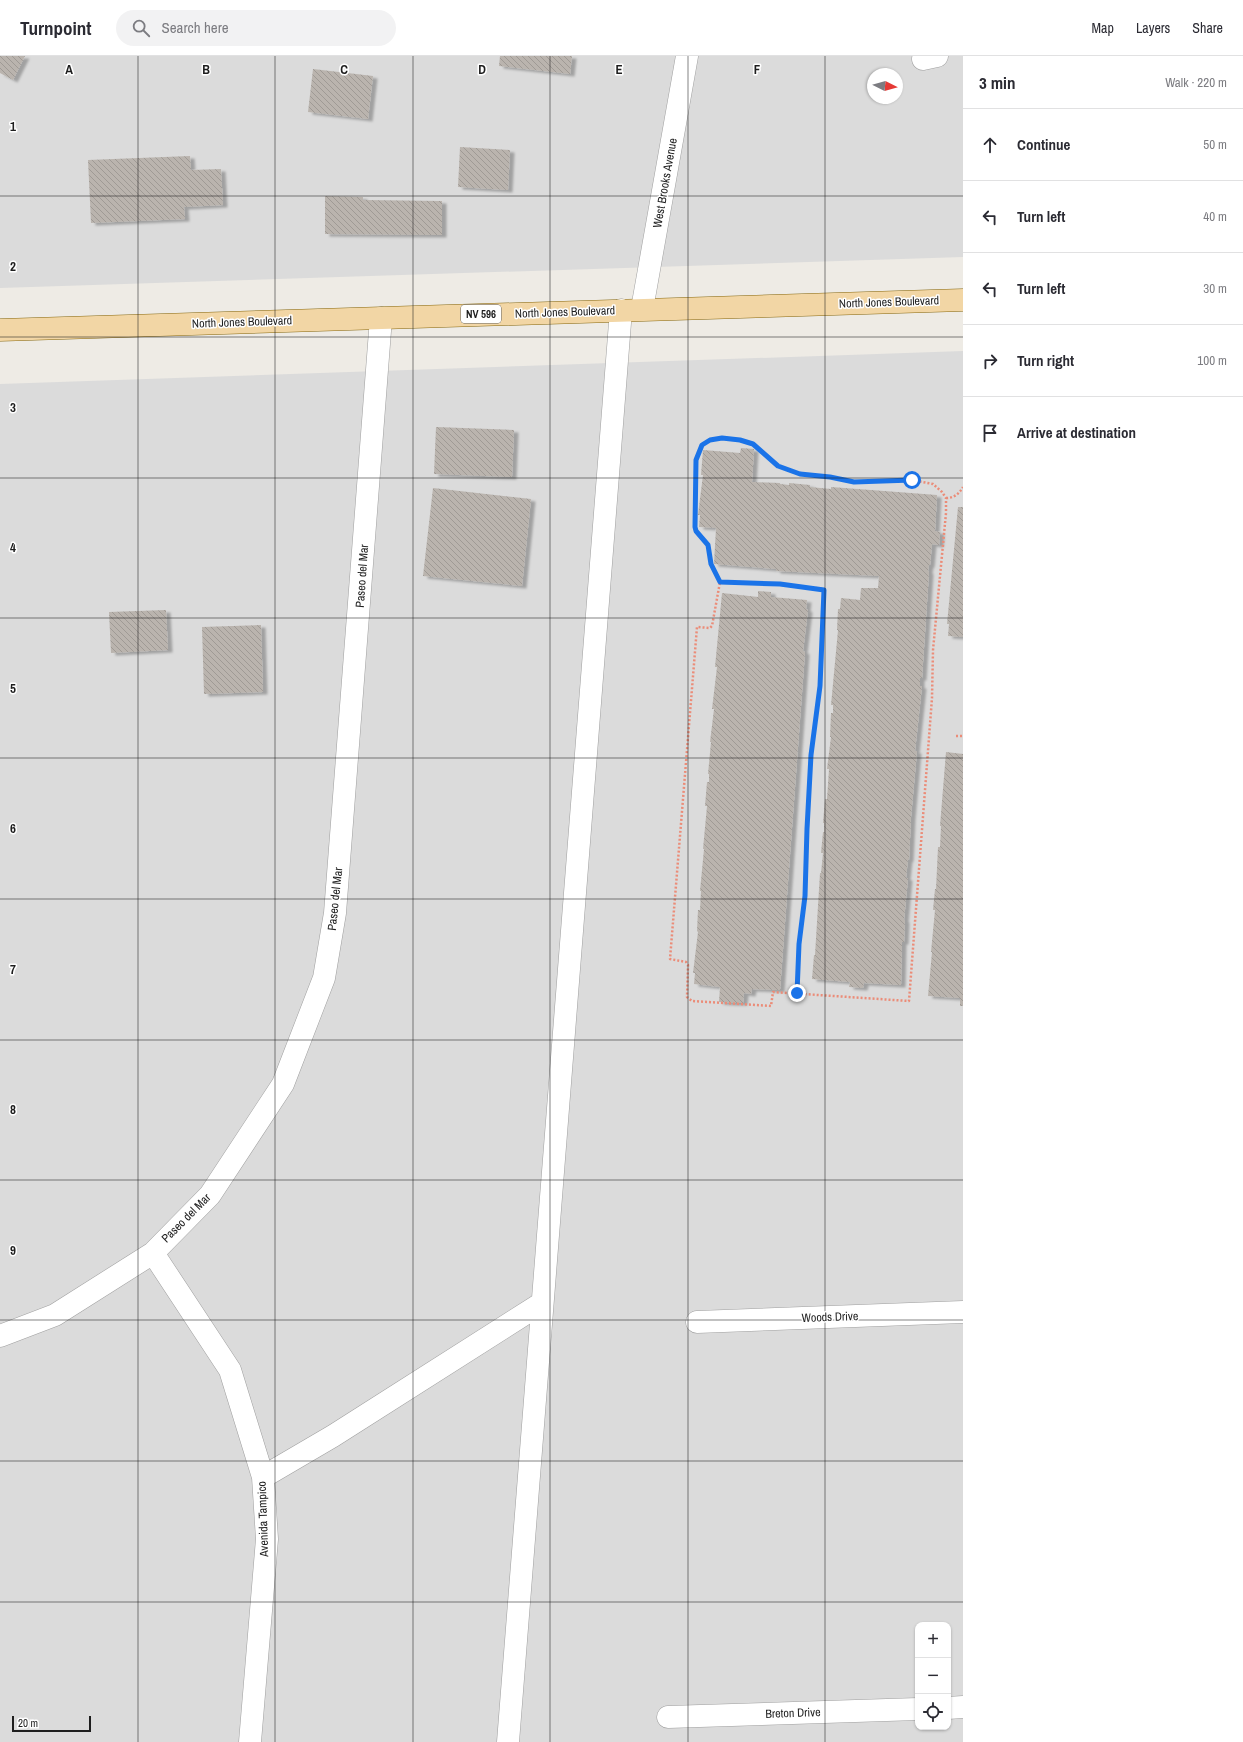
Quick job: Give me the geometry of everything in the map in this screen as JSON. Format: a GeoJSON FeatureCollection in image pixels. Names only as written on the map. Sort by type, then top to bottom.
{"type":"FeatureCollection","features":[{"type":"Feature","properties":{"kind":"main road","name":"North Jones Boulevard"},"geometry":{"type":"LineString","coordinates":[[0,330],[632,309],[963,300]]}},
{"type":"Feature","properties":{"kind":"street","name":"West Brooks Avenue"},"geometry":{"type":"LineString","coordinates":[[508,1742],[542,1303],[632,309],[687,56]]}},
{"type":"Feature","properties":{"kind":"street","name":"Paseo del Mar"},"geometry":{"type":"LineString","coordinates":[[0,1336],[55,1315],[152,1253],[210,1195],[283,1084],[324,978],[335,913],[381,318]]}},
{"type":"Feature","properties":{"kind":"street","name":"Avenida Tampico"},"geometry":{"type":"LineString","coordinates":[[152,1253],[230,1370],[263,1477],[266,1539],[250,1742]]}},
{"type":"Feature","properties":{"kind":"street"},"geometry":{"type":"LineString","coordinates":[[263,1477],[333,1436],[542,1303]]}},
{"type":"Feature","properties":{"kind":"street","name":"Woods Drive"},"geometry":{"type":"LineString","coordinates":[[697,1322],[963,1312]]}},
{"type":"Feature","properties":{"kind":"street"},"geometry":{"type":"LineString","coordinates":[[951,1708],[963,1707]]}},
{"type":"Feature","properties":{"kind":"street","name":"Breton Drive"},"geometry":{"type":"LineString","coordinates":[[668,1717],[915,1709]]}},
{"type":"Feature","properties":{"kind":"path"},"geometry":{"type":"LineString","coordinates":[[722,438],[740,440],[753,444],[778,466],[800,474],[830,477],[854,482],[902,480],[925,482],[933,484],[939,488],[946,498],[946,513],[933,650],[932,698],[909,1002],[772,992],[771,1006],[692,1001],[687,997],[688,965],[686,962],[670,959],[697,627],[710,628],[712,626],[720,582],[711,564],[708,545],[696,531],[695,527],[696,460],[702,445],[710,440],[722,438]]}},
{"type":"Feature","properties":{"kind":"path"},"geometry":{"type":"LineString","coordinates":[[946,498],[955,496],[963,487]]}},
{"type":"Feature","properties":{"kind":"path"},"geometry":{"type":"LineString","coordinates":[[720,582],[780,584],[824,590],[820,686],[811,755],[805,896],[799,944],[797,993]]}},
{"type":"Feature","properties":{"kind":"path"},"geometry":{"type":"LineString","coordinates":[[956,736],[963,736]]}},
{"type":"Feature","properties":{"kind":"shaded area"},"geometry":{"type":"Polygon","coordinates":[[[0,56],[963,56],[963,257],[0,288],[0,56]]]}},
{"type":"Feature","properties":{"kind":"shaded area"},"geometry":{"type":"Polygon","coordinates":[[[963,351],[963,1742],[0,1742],[0,384],[963,351]]]}},
{"type":"Feature","properties":{"kind":"building"},"geometry":{"type":"Polygon","coordinates":[[[0,56],[25,56],[13,80],[0,73],[0,56]]]}},
{"type":"Feature","properties":{"kind":"building"},"geometry":{"type":"Polygon","coordinates":[[[500,56],[572,56],[570,74],[499,66],[500,56]]]}},
{"type":"Feature","properties":{"kind":"building"},"geometry":{"type":"Polygon","coordinates":[[[313,69],[373,76],[368,119],[308,112],[313,69]]]}},
{"type":"Feature","properties":{"kind":"building"},"geometry":{"type":"Polygon","coordinates":[[[460,147],[510,150],[508,190],[458,187],[460,147]]]}},
{"type":"Feature","properties":{"kind":"building"},"geometry":{"type":"Polygon","coordinates":[[[190,156],[191,170],[221,169],[223,205],[184,207],[185,219],[91,223],[88,160],[190,156]]]}},
{"type":"Feature","properties":{"kind":"building"},"geometry":{"type":"Polygon","coordinates":[[[325,196],[363,197],[363,200],[442,201],[442,235],[325,234],[325,196]]]}},
{"type":"Feature","properties":{"kind":"building"},"geometry":{"type":"Polygon","coordinates":[[[436,427],[514,430],[512,477],[434,474],[436,427]]]}},
{"type":"Feature","properties":{"kind":"building"},"geometry":{"type":"Polygon","coordinates":[[[741,448],[754,449],[752,482],[780,483],[789,485],[789,483],[831,489],[831,487],[937,495],[935,531],[940,532],[939,545],[932,544],[928,571],[922,678],[920,678],[920,686],[922,686],[915,751],[917,751],[909,860],[908,859],[906,878],[908,878],[904,920],[904,942],[902,942],[901,985],[864,983],[863,988],[849,987],[850,982],[812,979],[820,873],[823,853],[821,853],[824,832],[823,823],[825,799],[827,799],[829,769],[827,769],[831,737],[831,713],[833,713],[833,705],[831,705],[838,630],[838,609],[840,609],[841,598],[860,600],[861,588],[878,588],[879,576],[776,571],[776,569],[714,564],[716,528],[699,527],[700,515],[698,515],[703,475],[701,475],[703,450],[740,453],[741,448]]]}},
{"type":"Feature","properties":{"kind":"building"},"geometry":{"type":"Polygon","coordinates":[[[433,488],[531,499],[522,586],[423,576],[433,488]]]}},
{"type":"Feature","properties":{"kind":"building"},"geometry":{"type":"Polygon","coordinates":[[[958,507],[963,507],[963,637],[948,636],[949,624],[947,624],[958,507]]]}},
{"type":"Feature","properties":{"kind":"building"},"geometry":{"type":"Polygon","coordinates":[[[758,591],[771,592],[771,597],[807,600],[806,609],[808,610],[803,651],[805,652],[780,990],[752,989],[751,994],[744,993],[743,1003],[731,1003],[719,1002],[720,987],[694,984],[695,973],[693,973],[698,932],[698,910],[700,910],[700,891],[707,806],[705,806],[707,782],[709,782],[710,742],[714,709],[712,709],[717,667],[715,667],[722,593],[758,597],[758,591]]]}},
{"type":"Feature","properties":{"kind":"building"},"geometry":{"type":"Polygon","coordinates":[[[166,610],[168,650],[111,653],[109,612],[166,610]]]}},
{"type":"Feature","properties":{"kind":"building"},"geometry":{"type":"Polygon","coordinates":[[[261,625],[263,692],[204,694],[202,627],[261,625]]]}},
{"type":"Feature","properties":{"kind":"building"},"geometry":{"type":"Polygon","coordinates":[[[946,752],[963,754],[963,1006],[960,1006],[960,998],[928,996],[935,910],[933,910],[936,889],[938,847],[940,847],[940,826],[946,752]]]}},
{"type":"Feature","properties":{"kind":"route"},"geometry":{"type":"LineString","coordinates":[[797,993],[799,944],[805,896],[811,755],[820,686],[820,651],[824,590],[795,585],[720,582],[720,579],[711,564],[708,545],[696,531],[695,527],[696,460],[702,445],[710,440],[722,438],[740,440],[753,444],[778,466],[788,471],[800,474],[830,477],[854,482],[912,480]]}}]}
